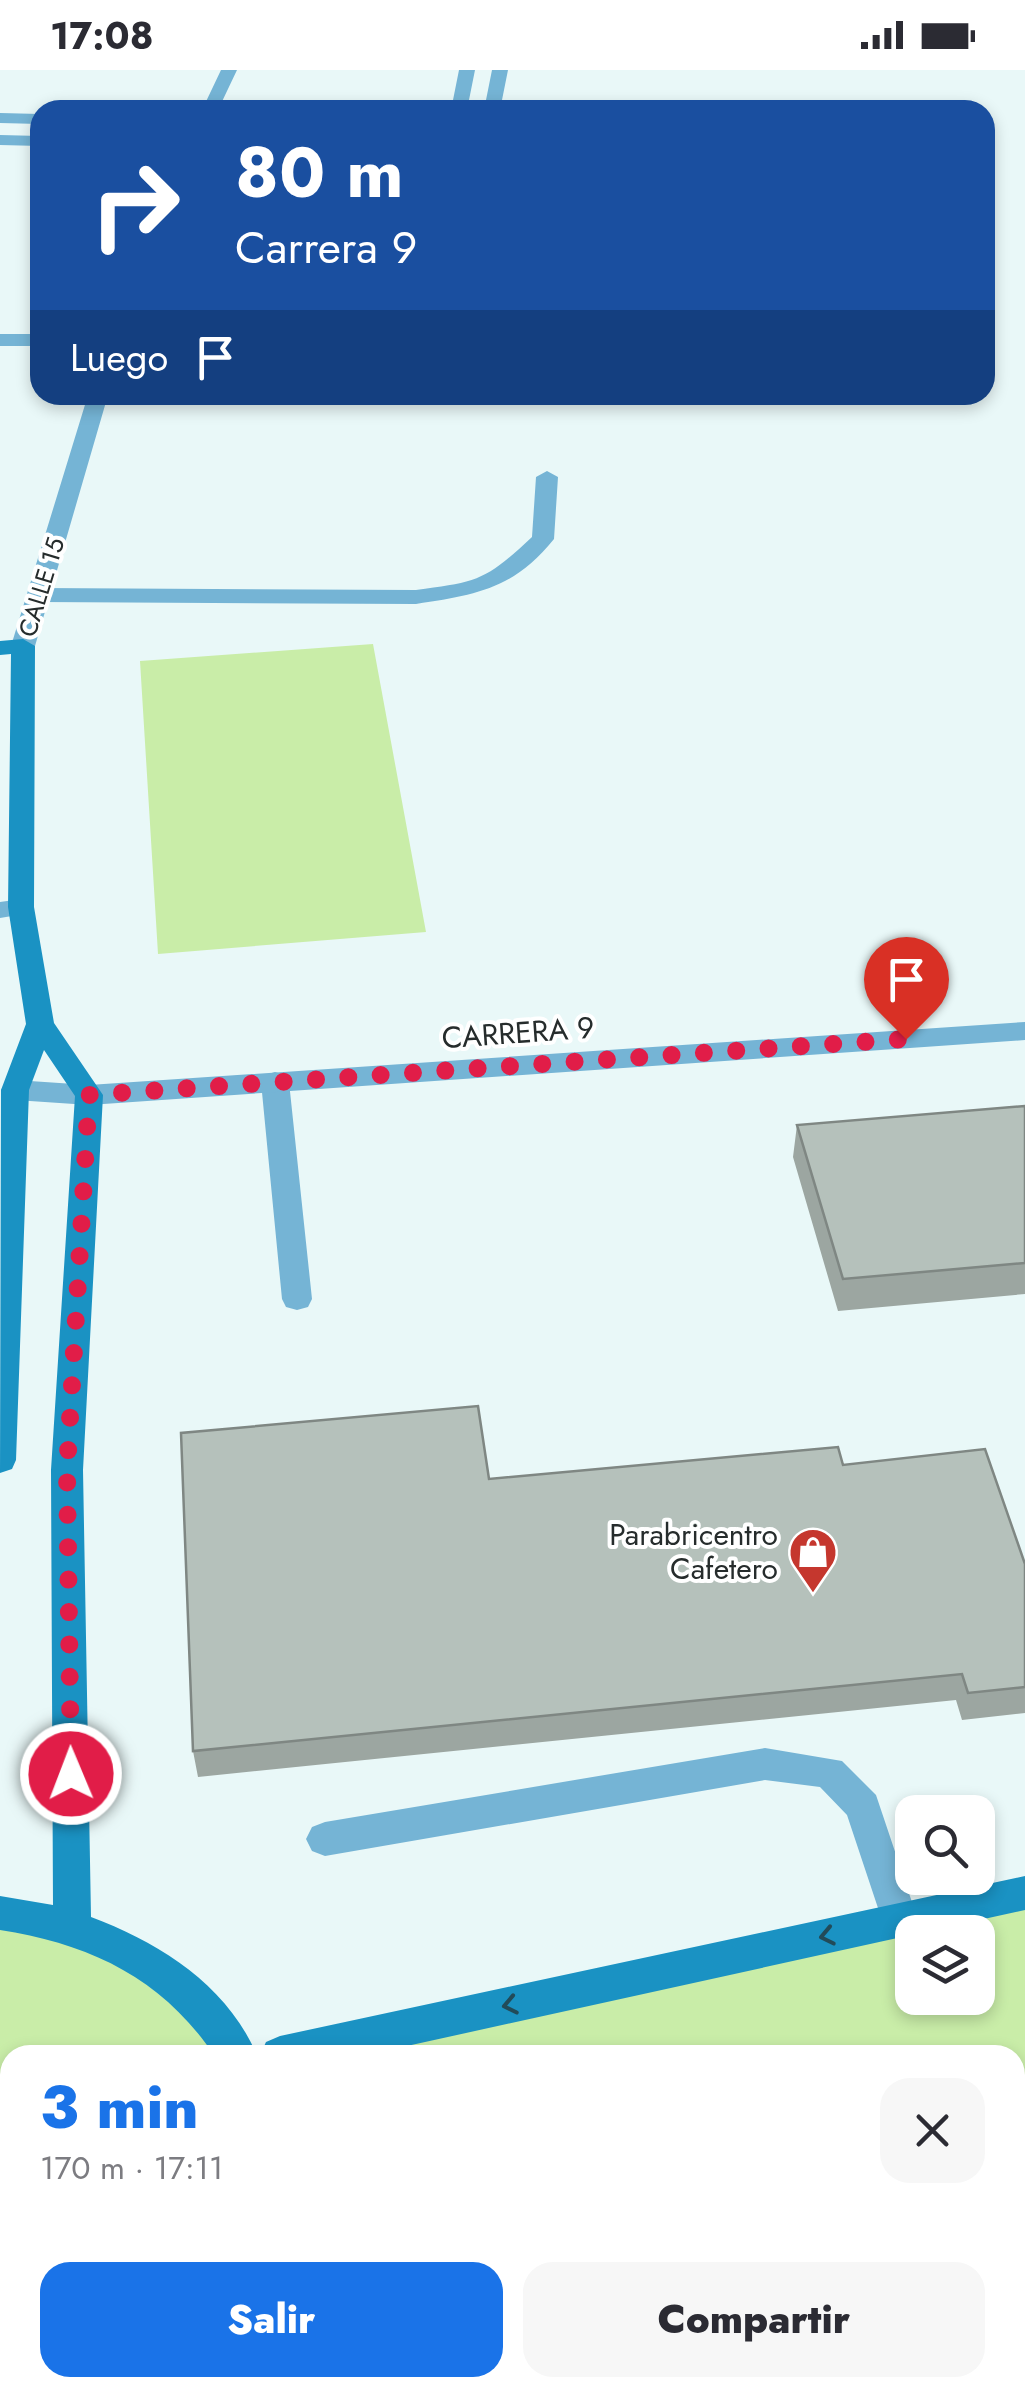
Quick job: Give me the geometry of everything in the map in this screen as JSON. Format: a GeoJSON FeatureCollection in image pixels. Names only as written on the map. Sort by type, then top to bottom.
{"type":"FeatureCollection","features":[{"type":"Feature","properties":{"kind":"main road","name":"CALLE 15"},"geometry":{"type":"LineString","coordinates":[[11,647],[10,908],[40,1024],[89,1095]]}},
{"type":"Feature","properties":{"kind":"main road","name":"CALLE 15"},"geometry":{"type":"LineString","coordinates":[[0,1460],[15,1090],[40,1024]]}},
{"type":"Feature","properties":{"kind":"main road"},"geometry":{"type":"LineString","coordinates":[[72,1926],[67,1470],[89,1095]]}},
{"type":"Feature","properties":{"kind":"main road"},"geometry":{"type":"LineString","coordinates":[[923,1915],[1025,1893]]}},
{"type":"Feature","properties":{"kind":"main road"},"geometry":{"type":"LineString","coordinates":[[0,1913],[72,1926],[141,1957],[199,2003],[230,2045]]}},
{"type":"Feature","properties":{"kind":"main road"},"geometry":{"type":"LineString","coordinates":[[326,2045],[895,1921]]}},
{"type":"Feature","properties":{"kind":"street"},"geometry":{"type":"LineString","coordinates":[[215,100],[230,70]]}},
{"type":"Feature","properties":{"kind":"street"},"geometry":{"type":"LineString","coordinates":[[461,100],[467,70]]}},
{"type":"Feature","properties":{"kind":"street"},"geometry":{"type":"LineString","coordinates":[[494,100],[500,70]]}},
{"type":"Feature","properties":{"kind":"street"},"geometry":{"type":"LineString","coordinates":[[0,118],[30,120]]}},
{"type":"Feature","properties":{"kind":"street"},"geometry":{"type":"LineString","coordinates":[[0,140],[30,141]]}},
{"type":"Feature","properties":{"kind":"street"},"geometry":{"type":"LineString","coordinates":[[0,340],[30,340]]}},
{"type":"Feature","properties":{"kind":"street","name":"CALLE 15"},"geometry":{"type":"LineString","coordinates":[[11,647],[40,595],[95,405]]}},
{"type":"Feature","properties":{"kind":"street"},"geometry":{"type":"LineString","coordinates":[[40,595],[416,597],[467,590],[501,578],[542,540],[548,476]]}},
{"type":"Feature","properties":{"kind":"street","name":"CARRERA 9"},"geometry":{"type":"LineString","coordinates":[[15,1090],[89,1095],[1025,1031]]}},
{"type":"Feature","properties":{"kind":"street"},"geometry":{"type":"LineString","coordinates":[[275,1082],[297,1299]]}},
{"type":"Feature","properties":{"kind":"street"},"geometry":{"type":"LineString","coordinates":[[326,1839],[765,1764],[829,1772],[863,1806],[898,1915]]}},
{"type":"Feature","properties":{"kind":"green space"},"geometry":{"type":"Polygon","coordinates":[[[373,644],[426,932],[158,954],[140,661],[373,644]]]}},
{"type":"Feature","properties":{"kind":"green space"},"geometry":{"type":"Polygon","coordinates":[[[1025,1893],[1025,2045],[326,2045],[895,1921],[895,2015],[995,2015],[995,1915],[924,1915],[1025,1893]]]}},
{"type":"Feature","properties":{"kind":"green space"},"geometry":{"type":"Polygon","coordinates":[[[0,1913],[72,1926],[224,2045],[0,2045],[0,1913]]]}},
{"type":"Feature","properties":{"kind":"building"},"geometry":{"type":"Polygon","coordinates":[[[1025,1106],[1025,1263],[843,1279],[797,1125],[1025,1106]]]}},
{"type":"Feature","properties":{"kind":"building"},"geometry":{"type":"Polygon","coordinates":[[[478,1406],[489,1479],[838,1447],[843,1465],[985,1449],[1025,1564],[1025,1687],[968,1693],[962,1674],[193,1751],[181,1433],[478,1406]]]}},
{"type":"Feature","properties":{"kind":"place","name":"Parabricentro Cafetero"},"geometry":{"type":"Point","coordinates":[813,1594]}},
{"type":"Feature","properties":{"kind":"route"},"geometry":{"type":"LineString","coordinates":[[71,1774],[67,1470],[89,1095],[906,1039]]}}]}
